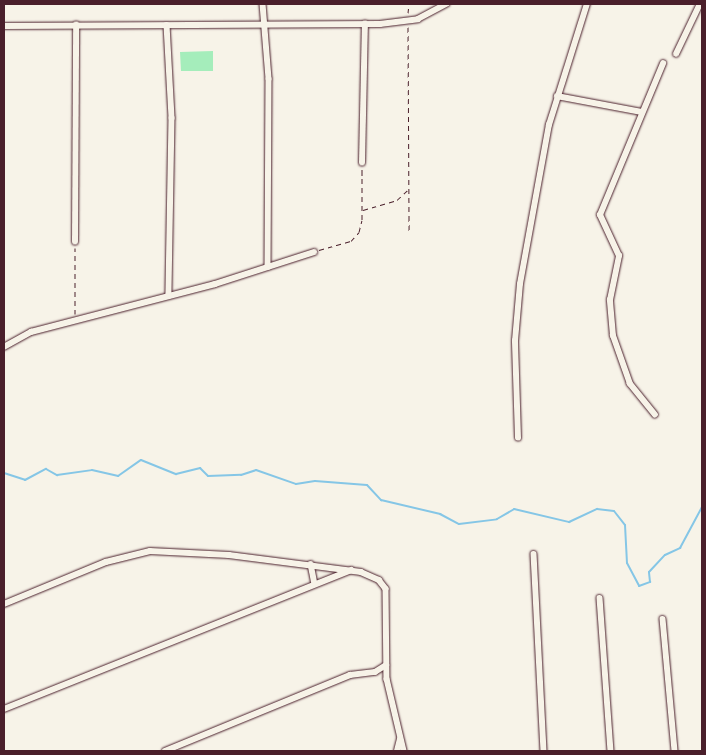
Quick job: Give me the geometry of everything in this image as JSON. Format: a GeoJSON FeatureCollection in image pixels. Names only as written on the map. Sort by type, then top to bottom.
{"type":"FeatureCollection","features":[{"type":"Feature","properties":{"kind":"street"},"geometry":{"type":"LineString","coordinates":[[263,4],[266,23],[269,116],[268,267]]}},
{"type":"Feature","properties":{"kind":"street"},"geometry":{"type":"LineString","coordinates":[[4,26],[266,23],[366,24],[408,21],[446,4]]}},
{"type":"Feature","properties":{"kind":"street"},"geometry":{"type":"LineString","coordinates":[[518,438],[517,303],[544,148],[557,96],[586,4]]}},
{"type":"Feature","properties":{"kind":"street"},"geometry":{"type":"LineString","coordinates":[[676,54],[700,4]]}},
{"type":"Feature","properties":{"kind":"street"},"geometry":{"type":"LineString","coordinates":[[362,163],[366,24]]}},
{"type":"Feature","properties":{"kind":"street"},"geometry":{"type":"LineString","coordinates":[[75,242],[76,25]]}},
{"type":"Feature","properties":{"kind":"street"},"geometry":{"type":"LineString","coordinates":[[167,25],[172,118],[169,296]]}},
{"type":"Feature","properties":{"kind":"street"},"geometry":{"type":"LineString","coordinates":[[655,415],[630,384],[613,336],[610,300],[618,256],[600,215],[642,112],[664,64]]}},
{"type":"Feature","properties":{"kind":"street"},"geometry":{"type":"LineString","coordinates":[[557,96],[642,112]]}},
{"type":"Feature","properties":{"kind":"street"},"geometry":{"type":"LineString","coordinates":[[4,347],[25,334],[169,296],[314,252]]}},
{"type":"Feature","properties":{"kind":"street"},"geometry":{"type":"LineString","coordinates":[[4,604],[138,552],[212,554],[311,564],[351,570],[372,577],[386,589],[387,679],[404,751]]}},
{"type":"Feature","properties":{"kind":"street"},"geometry":{"type":"LineString","coordinates":[[534,554],[544,751]]}},
{"type":"Feature","properties":{"kind":"street"},"geometry":{"type":"LineString","coordinates":[[311,564],[315,584]]}},
{"type":"Feature","properties":{"kind":"street"},"geometry":{"type":"LineString","coordinates":[[4,709],[351,570]]}},
{"type":"Feature","properties":{"kind":"street"},"geometry":{"type":"LineString","coordinates":[[600,598],[611,751]]}},
{"type":"Feature","properties":{"kind":"street"},"geometry":{"type":"LineString","coordinates":[[663,619],[675,751]]}},
{"type":"Feature","properties":{"kind":"street"},"geometry":{"type":"LineString","coordinates":[[164,751],[350,676],[375,672],[386,665]]}},
{"type":"Feature","properties":{"kind":"street"},"geometry":{"type":"LineString","coordinates":[[375,672],[387,679]]}},
{"type":"Feature","properties":{"kind":"street"},"geometry":{"type":"LineString","coordinates":[[397,751],[400,737]]}},
{"type":"Feature","properties":{"kind":"path"},"geometry":{"type":"LineString","coordinates":[[409,4],[409,233]]}},
{"type":"Feature","properties":{"kind":"path"},"geometry":{"type":"LineString","coordinates":[[314,252],[356,236],[362,226],[362,163]]}},
{"type":"Feature","properties":{"kind":"path"},"geometry":{"type":"LineString","coordinates":[[363,210],[397,200],[409,189]]}},
{"type":"Feature","properties":{"kind":"path"},"geometry":{"type":"LineString","coordinates":[[73,321],[75,242]]}},
{"type":"Feature","properties":{"kind":"green space"},"geometry":{"type":"Polygon","coordinates":[[[213,51],[213,71],[181,71],[180,52],[213,51]]]}},
{"type":"Feature","properties":{"kind":"waterway"},"geometry":{"type":"LineString","coordinates":[[4,473],[25,480],[46,469],[57,475],[92,470],[118,476],[141,460],[176,474],[200,468],[208,476],[241,475],[256,470],[296,484],[315,481],[367,485],[381,500],[440,514],[459,524],[497,519],[514,509],[569,522],[597,509],[614,511],[625,525],[627,563],[639,586],[650,582],[649,572],[665,555],[680,548],[702,507]]}}]}
